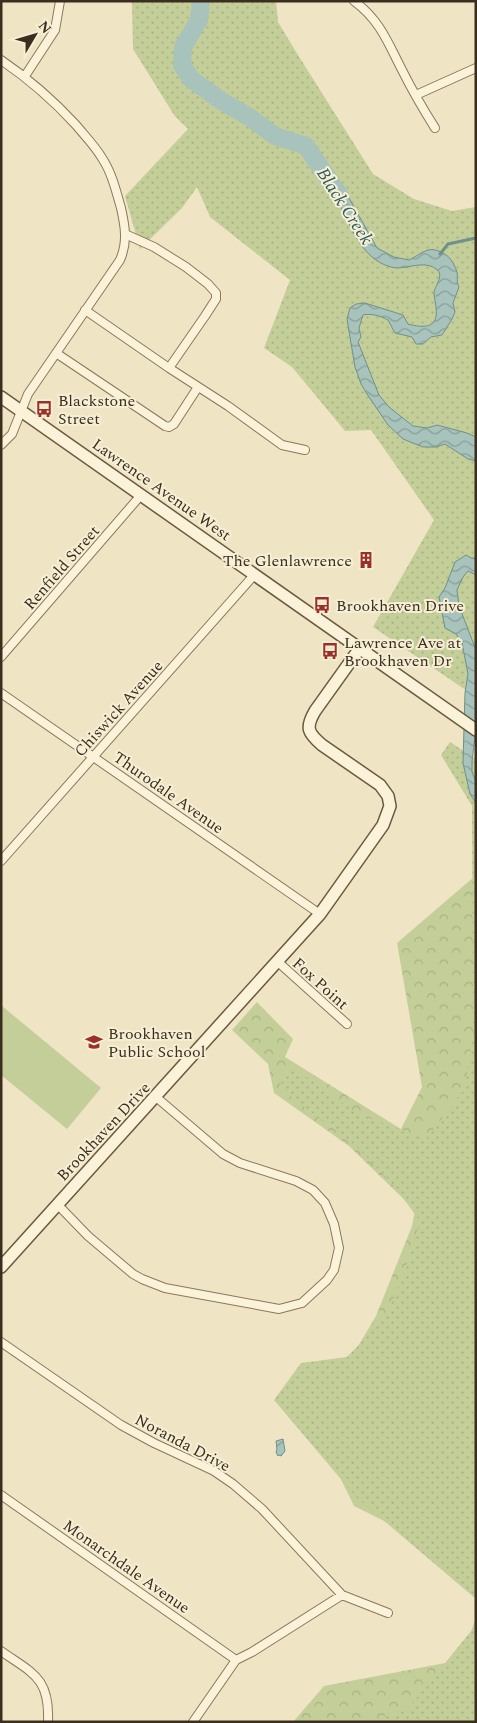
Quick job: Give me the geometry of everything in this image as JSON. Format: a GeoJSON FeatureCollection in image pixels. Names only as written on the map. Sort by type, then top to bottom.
{"type":"FeatureCollection","features":[{"type":"Feature","properties":{"kind":"street"},"geometry":{"type":"LineString","coordinates":[[25,76],[55,30],[60,1]]}},
{"type":"Feature","properties":{"kind":"street"},"geometry":{"type":"LineString","coordinates":[[354,1],[377,22],[435,128]]}},
{"type":"Feature","properties":{"kind":"street"},"geometry":{"type":"LineString","coordinates":[[1,60],[25,76],[53,100],[102,158],[111,174],[125,226],[125,250],[120,260],[28,394],[12,434],[1,445]]}},
{"type":"Feature","properties":{"kind":"street"},"geometry":{"type":"LineString","coordinates":[[416,95],[476,68]]}},
{"type":"Feature","properties":{"kind":"street"},"geometry":{"type":"LineString","coordinates":[[125,234],[154,247],[186,267],[208,284],[216,293],[216,299],[169,368]]}},
{"type":"Feature","properties":{"kind":"street"},"geometry":{"type":"LineString","coordinates":[[85,310],[228,406],[282,445],[305,450]]}},
{"type":"Feature","properties":{"kind":"street"},"geometry":{"type":"LineString","coordinates":[[56,353],[169,427],[174,424],[198,387]]}},
{"type":"Feature","properties":{"kind":"street","name":"Lawrence Avenue West"},"geometry":{"type":"LineString","coordinates":[[1,397],[476,730]]}},
{"type":"Feature","properties":{"kind":"street","name":"Renfield Street"},"geometry":{"type":"LineString","coordinates":[[1,657],[141,495]]}},
{"type":"Feature","properties":{"kind":"street","name":"Chiswick Avenue"},"geometry":{"type":"LineString","coordinates":[[1,860],[255,574]]}},
{"type":"Feature","properties":{"kind":"street","name":"Brookhaven Drive"},"geometry":{"type":"LineString","coordinates":[[1,1267],[320,914],[383,825],[390,806],[388,796],[380,786],[314,739],[310,731],[309,721],[312,716],[360,648]]}},
{"type":"Feature","properties":{"kind":"street","name":"Thurodale Avenue"},"geometry":{"type":"LineString","coordinates":[[1,693],[320,914]]}},
{"type":"Feature","properties":{"kind":"street","name":"Fox Point"},"geometry":{"type":"LineString","coordinates":[[278,962],[347,1024]]}},
{"type":"Feature","properties":{"kind":"street"},"geometry":{"type":"LineString","coordinates":[[58,1204],[88,1236],[133,1274],[165,1288],[279,1309],[302,1303],[327,1280],[334,1270],[339,1248],[334,1224],[325,1203],[313,1190],[296,1181],[240,1162],[223,1154],[156,1097]]}},
{"type":"Feature","properties":{"kind":"street","name":"Noranda Drive"},"geometry":{"type":"LineString","coordinates":[[1,1342],[121,1425],[154,1443],[214,1471],[233,1484],[262,1509],[342,1595],[388,1613]]}},
{"type":"Feature","properties":{"kind":"street","name":"Monarchdale Avenue"},"geometry":{"type":"LineString","coordinates":[[1,1495],[236,1660]]}},
{"type":"Feature","properties":{"kind":"street"},"geometry":{"type":"LineString","coordinates":[[193,1722],[236,1660],[252,1652],[342,1595]]}},
{"type":"Feature","properties":{"kind":"street"},"geometry":{"type":"LineString","coordinates":[[1,1651],[31,1670],[39,1679],[46,1698],[48,1722]]}},
{"type":"Feature","properties":{"kind":"green space"},"geometry":{"type":"Polygon","coordinates":[[[132,1],[276,1],[278,22],[373,174],[414,199],[452,211],[476,207],[476,697],[373,627],[434,520],[371,430],[345,431],[292,367],[264,348],[290,280],[210,217],[197,187],[182,208],[140,249],[125,196],[188,129],[174,115],[133,49],[132,1]]]}},
{"type":"Feature","properties":{"kind":"green space"},"geometry":{"type":"Polygon","coordinates":[[[450,742],[476,759],[476,1599],[356,1497],[274,1400],[301,1363],[347,1357],[387,1316],[409,1258],[420,1221],[394,1186],[355,1145],[278,1087],[294,1068],[355,1112],[426,1139],[464,1090],[473,1038],[472,806],[441,755],[450,742]]]}},
{"type":"Feature","properties":{"kind":"green space"},"geometry":{"type":"Polygon","coordinates":[[[475,876],[476,1187],[428,1543],[354,1506],[313,1422],[376,1316],[412,1226],[415,1210],[349,1146],[274,1093],[268,1064],[232,1030],[257,1002],[293,1039],[285,1057],[401,1129],[422,1087],[397,943],[475,876]]]}},
{"type":"Feature","properties":{"kind":"green space"},"geometry":{"type":"Polygon","coordinates":[[[2,1006],[101,1088],[67,1129],[1,1075],[2,1006]]]}},
{"type":"Feature","properties":{"kind":"green space"},"geometry":{"type":"Polygon","coordinates":[[[476,1617],[476,1720],[474,1722],[293,1722],[324,1686],[461,1660],[476,1617]]]}},
{"type":"Feature","properties":{"kind":"green space"},"geometry":{"type":"Polygon","coordinates":[[[476,1625],[476,1722],[364,1722],[407,1710],[476,1625]]]}},
{"type":"Feature","properties":{"kind":"water"},"geometry":{"type":"Polygon","coordinates":[[[331,173],[340,182],[377,248],[394,257],[409,260],[427,250],[435,250],[448,256],[454,265],[459,287],[453,303],[455,312],[442,335],[431,337],[423,344],[416,344],[412,337],[395,333],[388,320],[376,315],[366,314],[363,315],[359,328],[361,337],[358,342],[379,395],[389,407],[413,426],[427,428],[437,425],[476,437],[476,461],[468,459],[445,444],[436,447],[423,447],[403,439],[388,425],[361,384],[355,367],[347,319],[350,308],[356,304],[365,303],[403,315],[408,324],[429,325],[435,320],[436,306],[434,293],[440,274],[439,271],[431,266],[425,265],[402,268],[391,267],[380,263],[371,256],[357,239],[336,198],[322,180],[331,173]]]}},
{"type":"Feature","properties":{"kind":"water"},"geometry":{"type":"Polygon","coordinates":[[[466,555],[476,558],[476,575],[468,571],[457,590],[459,606],[476,650],[476,729],[472,772],[476,782],[476,803],[470,794],[463,763],[465,693],[468,674],[462,643],[456,634],[445,628],[439,597],[445,588],[455,562],[466,555]]]}},
{"type":"Feature","properties":{"kind":"water"},"geometry":{"type":"Polygon","coordinates":[[[283,1439],[285,1451],[281,1456],[278,1456],[276,1441],[283,1439]]]}},
{"type":"Feature","properties":{"kind":"waterway","name":"Black Creek"},"geometry":{"type":"LineString","coordinates":[[201,1],[199,20],[183,47],[182,65],[191,79],[275,136],[306,146],[340,196]]}},
{"type":"Feature","properties":{"kind":"waterway"},"geometry":{"type":"LineString","coordinates":[[440,254],[448,244],[476,238]]}},
{"type":"Feature","properties":{"kind":"place","name":"Blackstone Street"},"geometry":{"type":"Point","coordinates":[44,409]}},
{"type":"Feature","properties":{"kind":"place","name":"The Glenlawrence"},"geometry":{"type":"Point","coordinates":[366,560]}},
{"type":"Feature","properties":{"kind":"place","name":"Brookhaven Drive"},"geometry":{"type":"Point","coordinates":[322,605]}},
{"type":"Feature","properties":{"kind":"place","name":"Lawrence Ave at Brookhaven Dr"},"geometry":{"type":"Point","coordinates":[330,651]}},
{"type":"Feature","properties":{"kind":"place","name":"Brookhaven Public School"},"geometry":{"type":"Point","coordinates":[94,1042]}}]}
